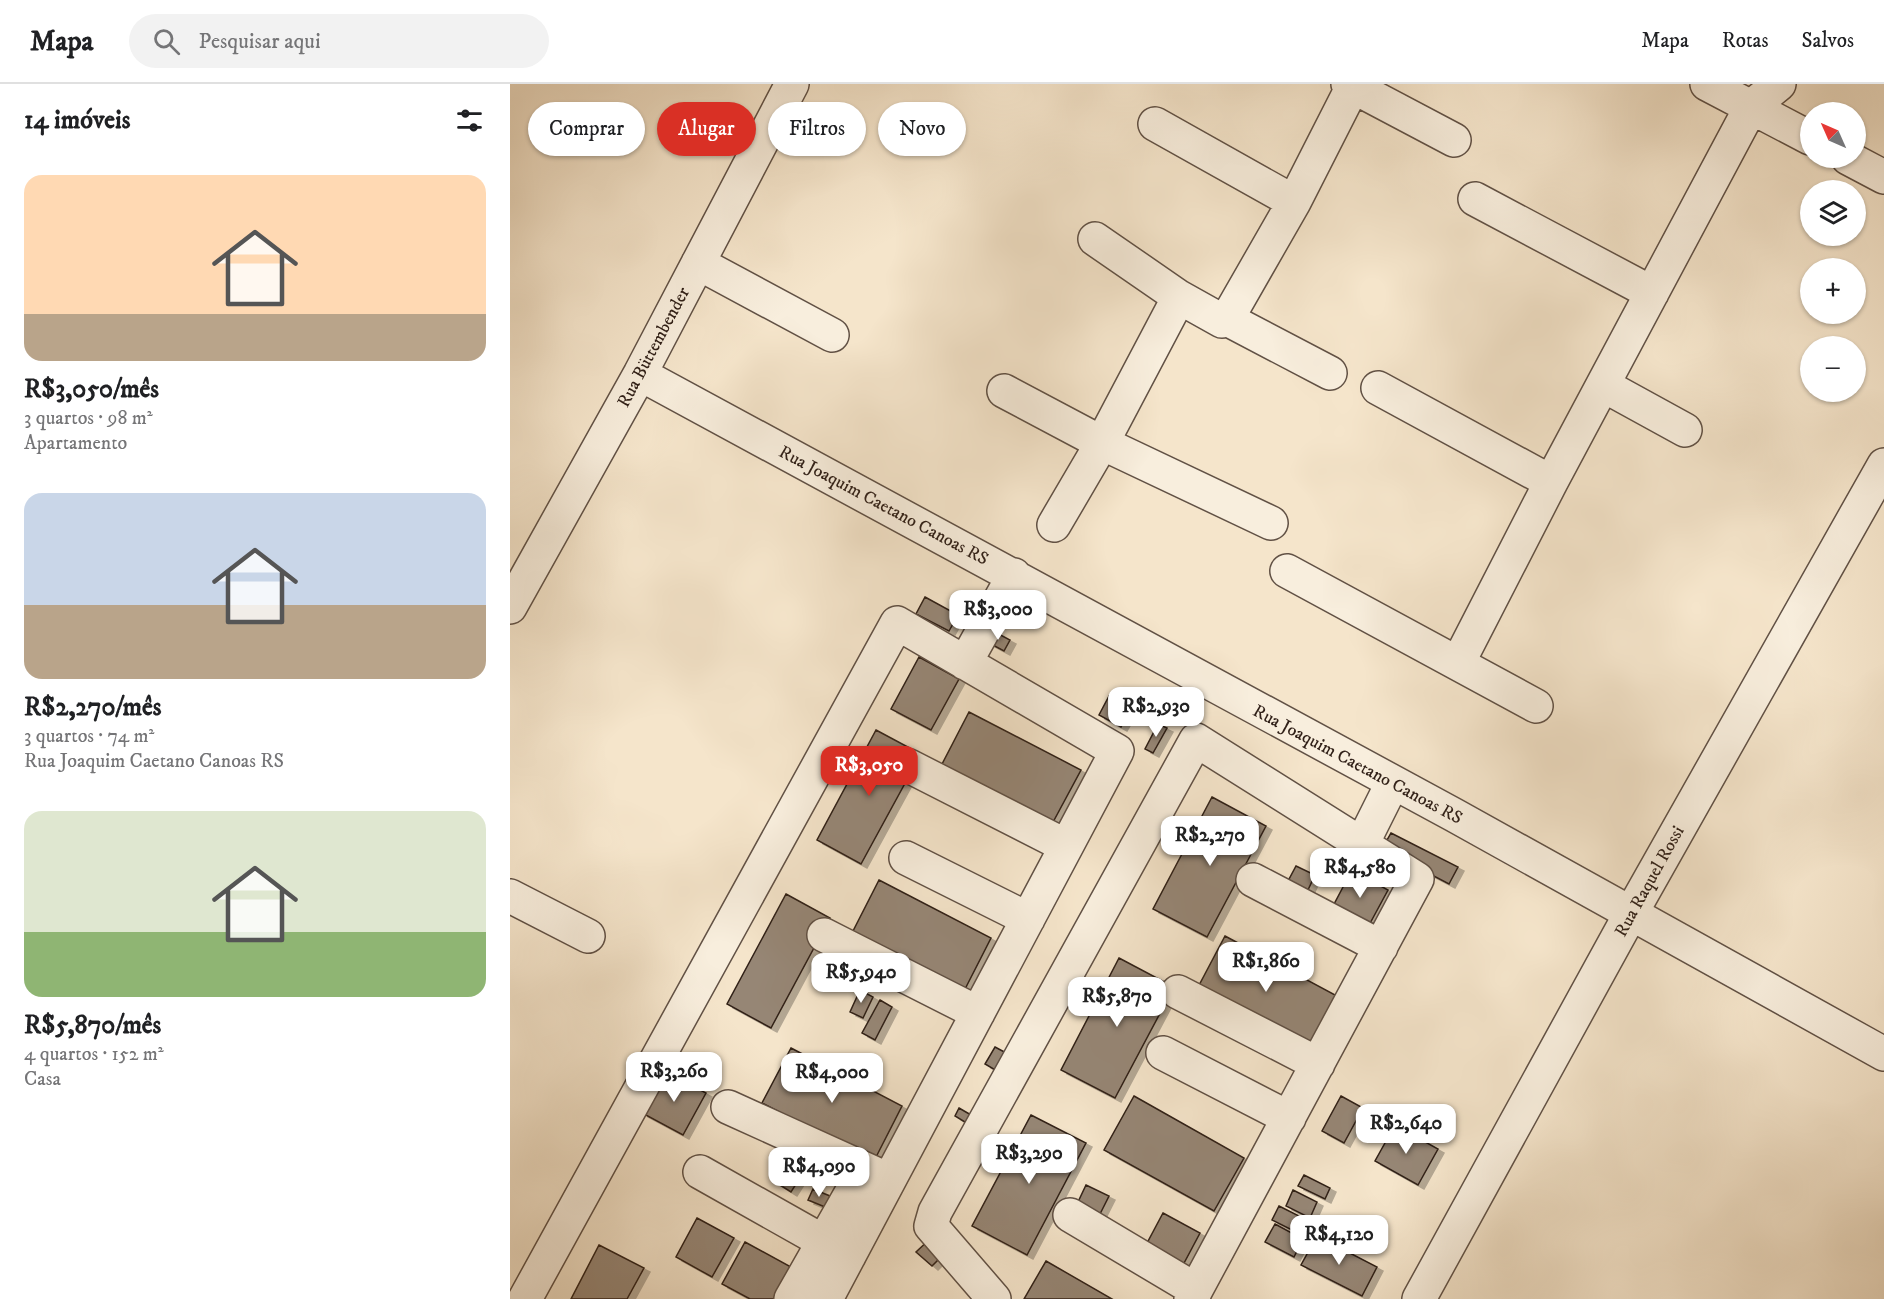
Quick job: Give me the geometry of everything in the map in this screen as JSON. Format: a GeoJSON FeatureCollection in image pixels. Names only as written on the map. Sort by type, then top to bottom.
{"type":"FeatureCollection","features":[{"type":"Feature","properties":{"kind":"street","name":"Rua Büttembender"},"geometry":{"type":"LineString","coordinates":[[510,607],[640,374],[792,84]]}},
{"type":"Feature","properties":{"kind":"street"},"geometry":{"type":"LineString","coordinates":[[1707,84],[1800,133]]}},
{"type":"Feature","properties":{"kind":"street"},"geometry":{"type":"LineString","coordinates":[[1458,663],[1551,482],[1751,107],[1779,84]]}},
{"type":"Feature","properties":{"kind":"street"},"geometry":{"type":"LineString","coordinates":[[1095,239],[1179,297],[1222,321],[1227,319],[1294,202],[1352,85],[1454,140]]}},
{"type":"Feature","properties":{"kind":"street"},"geometry":{"type":"LineString","coordinates":[[1155,124],[1294,202]]}},
{"type":"Feature","properties":{"kind":"street"},"geometry":{"type":"LineString","coordinates":[[1866,168],[1884,177]]}},
{"type":"Feature","properties":{"kind":"street"},"geometry":{"type":"LineString","coordinates":[[1475,199],[1652,294]]}},
{"type":"Feature","properties":{"kind":"street"},"geometry":{"type":"LineString","coordinates":[[698,263],[832,335]]}},
{"type":"Feature","properties":{"kind":"street"},"geometry":{"type":"LineString","coordinates":[[1054,525],[1102,443],[1179,297]]}},
{"type":"Feature","properties":{"kind":"street"},"geometry":{"type":"LineString","coordinates":[[1227,319],[1330,373]]}},
{"type":"Feature","properties":{"kind":"street","name":"Rua Joaquim Caetano Canoas RS"},"geometry":{"type":"LineString","coordinates":[[640,374],[1393,782],[1884,1054]]}},
{"type":"Feature","properties":{"kind":"street"},"geometry":{"type":"LineString","coordinates":[[1603,385],[1685,430]]}},
{"type":"Feature","properties":{"kind":"street"},"geometry":{"type":"LineString","coordinates":[[1378,388],[1551,482]]}},
{"type":"Feature","properties":{"kind":"street"},"geometry":{"type":"LineString","coordinates":[[1004,391],[1102,443],[1271,523]]}},
{"type":"Feature","properties":{"kind":"street","name":"Rua Raquel Rossi"},"geometry":{"type":"LineString","coordinates":[[1419,1299],[1630,915],[1884,465]]}},
{"type":"Feature","properties":{"kind":"street"},"geometry":{"type":"LineString","coordinates":[[1287,571],[1536,706]]}},
{"type":"Feature","properties":{"kind":"street"},"geometry":{"type":"LineString","coordinates":[[965,663],[1014,575]]}},
{"type":"Feature","properties":{"kind":"street"},"geometry":{"type":"LineString","coordinates":[[525,1299],[897,623],[1117,751],[978,1013],[877,1174],[836,1249],[792,1299]]}},
{"type":"Feature","properties":{"kind":"street"},"geometry":{"type":"LineString","coordinates":[[994,1299],[931,1226],[934,1212],[1196,740],[1417,879],[1194,1295],[1070,1215]]}},
{"type":"Feature","properties":{"kind":"street"},"geometry":{"type":"LineString","coordinates":[[909,766],[1066,846]]}},
{"type":"Feature","properties":{"kind":"street"},"geometry":{"type":"LineString","coordinates":[[1362,844],[1393,782]]}},
{"type":"Feature","properties":{"kind":"street"},"geometry":{"type":"LineString","coordinates":[[906,858],[1028,919]]}},
{"type":"Feature","properties":{"kind":"street"},"geometry":{"type":"LineString","coordinates":[[1253,880],[1381,947]]}},
{"type":"Feature","properties":{"kind":"street"},"geometry":{"type":"LineString","coordinates":[[510,896],[588,936]]}},
{"type":"Feature","properties":{"kind":"street"},"geometry":{"type":"LineString","coordinates":[[825,935],[978,1013]]}},
{"type":"Feature","properties":{"kind":"street"},"geometry":{"type":"LineString","coordinates":[[1178,992],[1318,1064]]}},
{"type":"Feature","properties":{"kind":"street"},"geometry":{"type":"LineString","coordinates":[[1163,1053],[1289,1118]]}},
{"type":"Feature","properties":{"kind":"street"},"geometry":{"type":"LineString","coordinates":[[728,1107],[877,1174]]}},
{"type":"Feature","properties":{"kind":"street"},"geometry":{"type":"LineString","coordinates":[[700,1172],[836,1249]]}},
{"type":"Feature","properties":{"kind":"street"},"geometry":{"type":"LineString","coordinates":[[826,1299],[836,1249]]}},
{"type":"Feature","properties":{"kind":"building"},"geometry":{"type":"Polygon","coordinates":[[[925,597],[958,615],[949,631],[916,614],[925,597]]]}},
{"type":"Feature","properties":{"kind":"building"},"geometry":{"type":"Polygon","coordinates":[[[993,631],[1010,640],[1004,651],[987,642],[993,631]]]}},
{"type":"Feature","properties":{"kind":"building"},"geometry":{"type":"Polygon","coordinates":[[[919,657],[959,679],[931,730],[891,709],[919,657]]]}},
{"type":"Feature","properties":{"kind":"building"},"geometry":{"type":"Polygon","coordinates":[[[1109,696],[1132,708],[1121,727],[1099,715],[1109,696]]]}},
{"type":"Feature","properties":{"kind":"building"},"geometry":{"type":"Polygon","coordinates":[[[969,712],[1081,770],[1052,824],[941,766],[969,712]]]}},
{"type":"Feature","properties":{"kind":"building"},"geometry":{"type":"Polygon","coordinates":[[[1158,724],[1167,728],[1153,753],[1145,749],[1158,724]]]}},
{"type":"Feature","properties":{"kind":"building"},"geometry":{"type":"Polygon","coordinates":[[[876,730],[921,754],[861,864],[817,840],[876,730]]]}},
{"type":"Feature","properties":{"kind":"building"},"geometry":{"type":"Polygon","coordinates":[[[1212,797],[1266,826],[1207,937],[1153,909],[1212,797]]]}},
{"type":"Feature","properties":{"kind":"building"},"geometry":{"type":"Polygon","coordinates":[[[1391,833],[1458,867],[1449,884],[1382,849],[1391,833]]]}},
{"type":"Feature","properties":{"kind":"building"},"geometry":{"type":"Polygon","coordinates":[[[1296,866],[1315,875],[1307,892],[1287,883],[1296,866]]]}},
{"type":"Feature","properties":{"kind":"building"},"geometry":{"type":"Polygon","coordinates":[[[1352,870],[1388,890],[1368,927],[1332,908],[1352,870]]]}},
{"type":"Feature","properties":{"kind":"building"},"geometry":{"type":"Polygon","coordinates":[[[879,880],[991,938],[963,993],[851,935],[879,880]]]}},
{"type":"Feature","properties":{"kind":"building"},"geometry":{"type":"Polygon","coordinates":[[[786,894],[830,918],[771,1028],[727,1004],[786,894]]]}},
{"type":"Feature","properties":{"kind":"building"},"geometry":{"type":"Polygon","coordinates":[[[1225,936],[1337,996],[1308,1050],[1196,991],[1225,936]]]}},
{"type":"Feature","properties":{"kind":"building"},"geometry":{"type":"Polygon","coordinates":[[[1119,958],[1174,987],[1115,1098],[1061,1070],[1119,958]]]}},
{"type":"Feature","properties":{"kind":"building"},"geometry":{"type":"Polygon","coordinates":[[[860,990],[873,997],[863,1018],[850,1012],[860,990]]]}},
{"type":"Feature","properties":{"kind":"building"},"geometry":{"type":"Polygon","coordinates":[[[880,1000],[892,1007],[875,1040],[862,1033],[880,1000]]]}},
{"type":"Feature","properties":{"kind":"building"},"geometry":{"type":"Polygon","coordinates":[[[995,1047],[1012,1056],[1002,1074],[985,1064],[995,1047]]]}},
{"type":"Feature","properties":{"kind":"building"},"geometry":{"type":"Polygon","coordinates":[[[791,1048],[902,1106],[874,1161],[762,1103],[791,1048]]]}},
{"type":"Feature","properties":{"kind":"building"},"geometry":{"type":"Polygon","coordinates":[[[665,1071],[706,1093],[683,1135],[642,1113],[665,1071]]]}},
{"type":"Feature","properties":{"kind":"building"},"geometry":{"type":"Polygon","coordinates":[[[1134,1096],[1244,1158],[1214,1211],[1104,1150],[1134,1096]]]}},
{"type":"Feature","properties":{"kind":"building"},"geometry":{"type":"Polygon","coordinates":[[[1341,1096],[1363,1108],[1344,1143],[1322,1131],[1341,1096]]]}},
{"type":"Feature","properties":{"kind":"building"},"geometry":{"type":"Polygon","coordinates":[[[959,1108],[978,1119],[973,1127],[955,1116],[959,1108]]]}},
{"type":"Feature","properties":{"kind":"building"},"geometry":{"type":"Polygon","coordinates":[[[1031,1115],[1086,1143],[1027,1255],[972,1226],[1031,1115]]]}},
{"type":"Feature","properties":{"kind":"building"},"geometry":{"type":"Polygon","coordinates":[[[1395,1125],[1438,1149],[1418,1185],[1375,1161],[1395,1125]]]}},
{"type":"Feature","properties":{"kind":"building"},"geometry":{"type":"Polygon","coordinates":[[[779,1169],[798,1181],[791,1192],[772,1180],[779,1169]]]}},
{"type":"Feature","properties":{"kind":"building"},"geometry":{"type":"Polygon","coordinates":[[[1304,1175],[1330,1188],[1325,1199],[1298,1186],[1304,1175]]]}},
{"type":"Feature","properties":{"kind":"building"},"geometry":{"type":"Polygon","coordinates":[[[1086,1185],[1109,1196],[1100,1214],[1078,1202],[1086,1185]]]}},
{"type":"Feature","properties":{"kind":"building"},"geometry":{"type":"Polygon","coordinates":[[[813,1189],[830,1196],[825,1207],[808,1200],[813,1189]]]}},
{"type":"Feature","properties":{"kind":"building"},"geometry":{"type":"Polygon","coordinates":[[[1293,1190],[1317,1202],[1310,1218],[1286,1206],[1293,1190]]]}},
{"type":"Feature","properties":{"kind":"building"},"geometry":{"type":"Polygon","coordinates":[[[1279,1206],[1303,1218],[1296,1232],[1272,1220],[1279,1206]]]}},
{"type":"Feature","properties":{"kind":"building"},"geometry":{"type":"Polygon","coordinates":[[[1163,1213],[1200,1233],[1183,1265],[1146,1245],[1163,1213]]]}},
{"type":"Feature","properties":{"kind":"building"},"geometry":{"type":"Polygon","coordinates":[[[697,1218],[734,1238],[712,1277],[676,1257],[697,1218]]]}},
{"type":"Feature","properties":{"kind":"building"},"geometry":{"type":"Polygon","coordinates":[[[1275,1224],[1303,1239],[1294,1257],[1265,1242],[1275,1224]]]}},
{"type":"Feature","properties":{"kind":"building"},"geometry":{"type":"Polygon","coordinates":[[[1317,1236],[1377,1267],[1362,1296],[1301,1265],[1317,1236]]]}},
{"type":"Feature","properties":{"kind":"building"},"geometry":{"type":"Polygon","coordinates":[[[931,1238],[946,1252],[932,1266],[916,1252],[931,1238]]]}},
{"type":"Feature","properties":{"kind":"building"},"geometry":{"type":"Polygon","coordinates":[[[745,1242],[811,1278],[800,1299],[750,1299],[722,1284],[745,1242]]]}},
{"type":"Feature","properties":{"kind":"building"},"geometry":{"type":"Polygon","coordinates":[[[599,1245],[644,1268],[627,1299],[571,1299],[599,1245]]]}},
{"type":"Feature","properties":{"kind":"building"},"geometry":{"type":"Polygon","coordinates":[[[1046,1261],[1112,1299],[1024,1299],[1046,1261]]]}}]}
